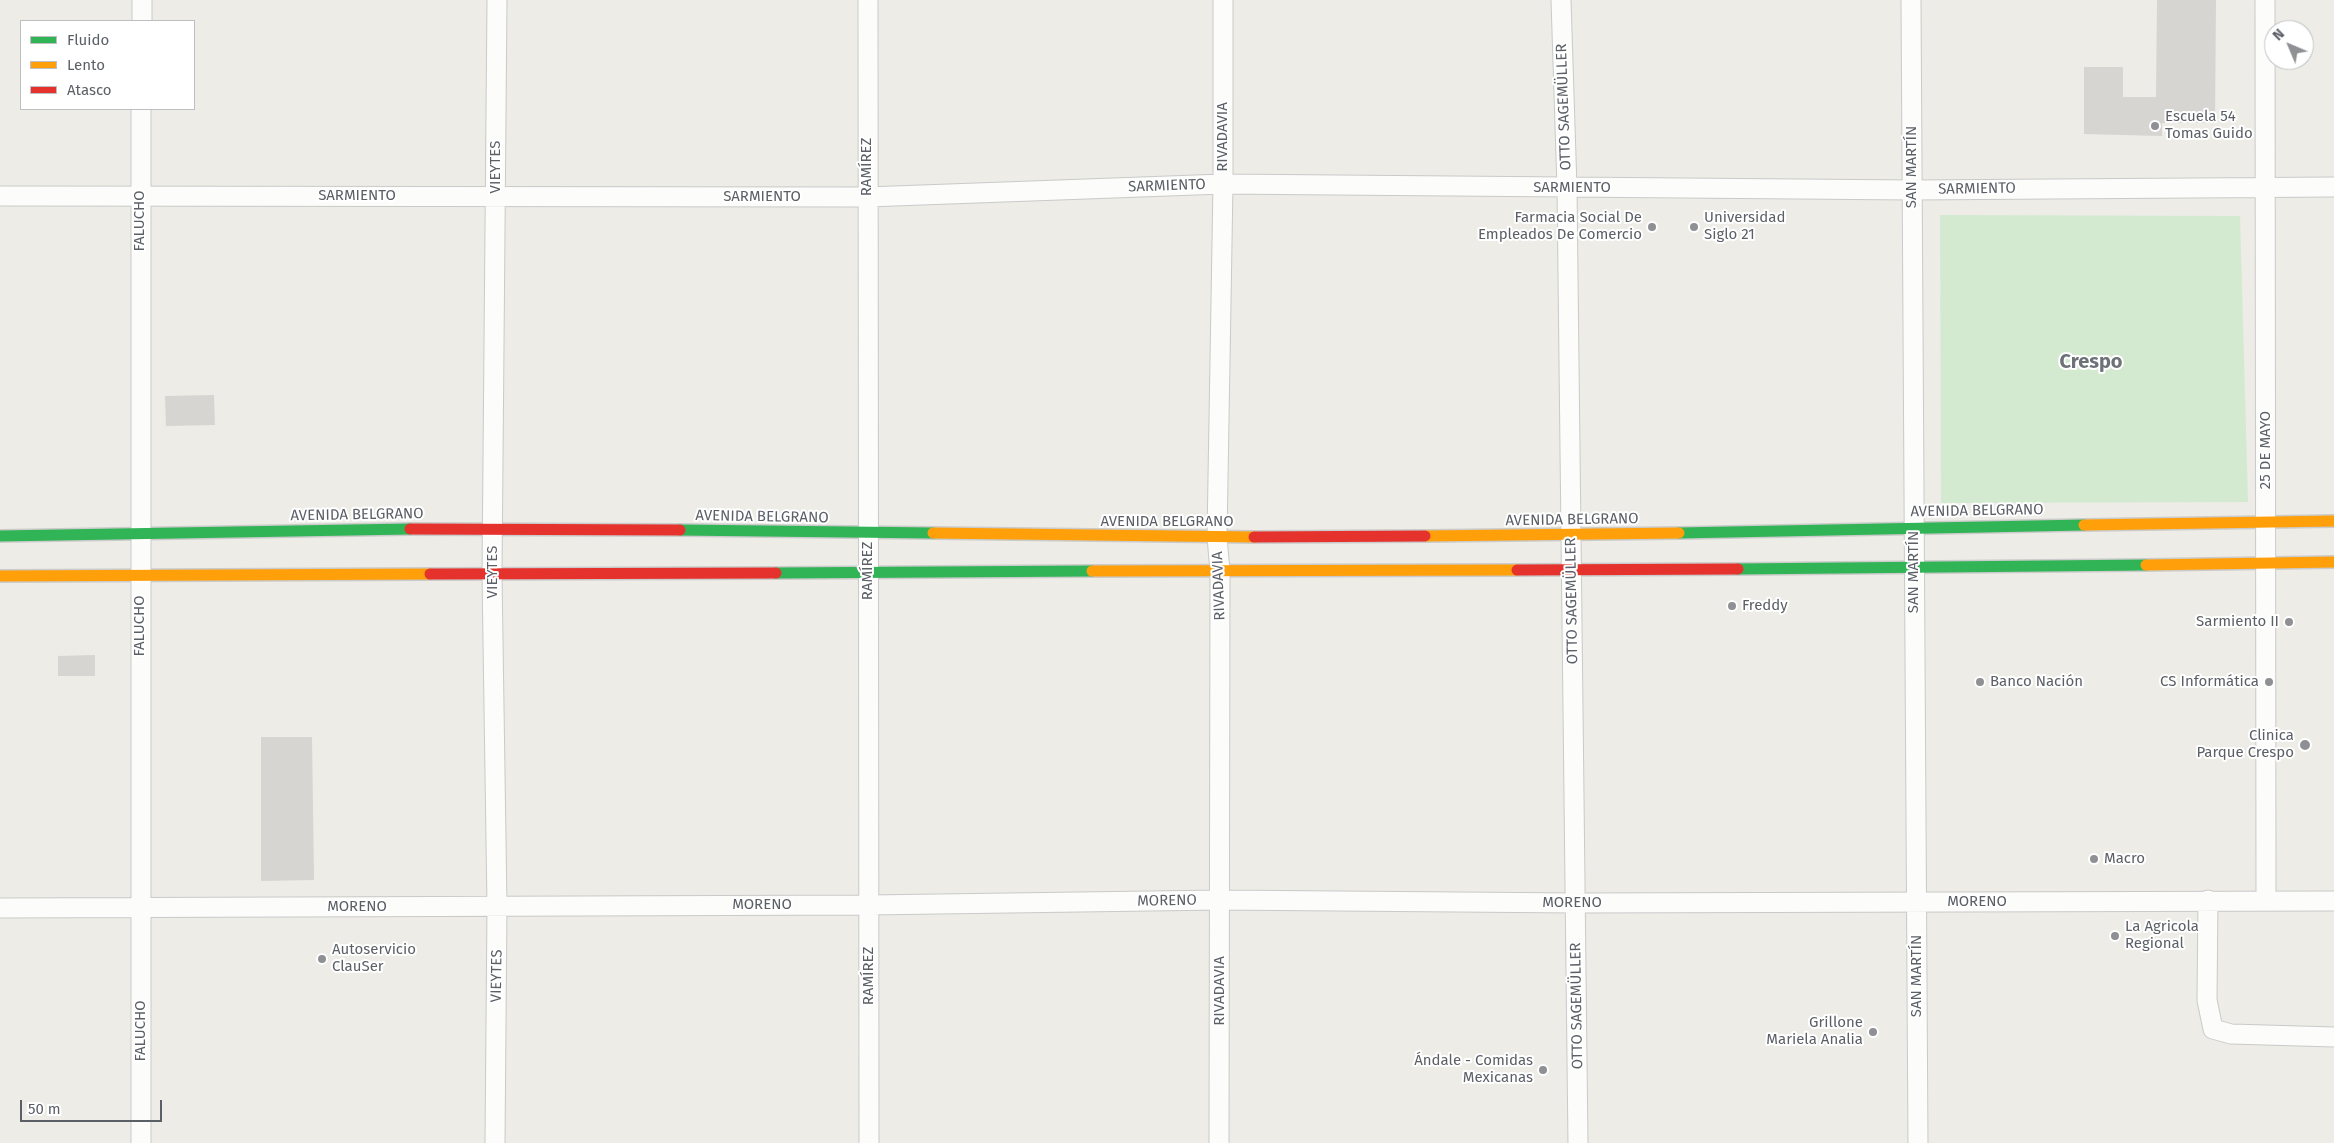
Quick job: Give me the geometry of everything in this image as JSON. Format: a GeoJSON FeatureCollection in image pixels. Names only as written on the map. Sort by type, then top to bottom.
{"type":"FeatureCollection","features":[{"type":"Feature","properties":{"kind":"street"},"geometry":{"type":"LineString","coordinates":[[142,0],[142,20]]}},
{"type":"Feature","properties":{"kind":"street","name":"VIEYTES"},"geometry":{"type":"LineString","coordinates":[[495,1143],[497,906],[492,574],[497,0]]}},
{"type":"Feature","properties":{"kind":"street","name":"RAMÍREZ"},"geometry":{"type":"LineString","coordinates":[[868,0],[869,1143]]}},
{"type":"Feature","properties":{"kind":"street","name":"RIVADAVIA"},"geometry":{"type":"LineString","coordinates":[[1219,1143],[1220,571],[1217,537],[1223,184],[1223,0]]}},
{"type":"Feature","properties":{"kind":"street","name":"OTTO SAGEMÜLLER"},"geometry":{"type":"LineString","coordinates":[[1561,0],[1567,188],[1578,1143]]}},
{"type":"Feature","properties":{"kind":"street","name":"SAN MARTÍN"},"geometry":{"type":"LineString","coordinates":[[1911,0],[1918,1143]]}},
{"type":"Feature","properties":{"kind":"street","name":"25 DE MAYO"},"geometry":{"type":"LineString","coordinates":[[2265,0],[2266,900]]}},
{"type":"Feature","properties":{"kind":"street","name":"FALUCHO"},"geometry":{"type":"LineString","coordinates":[[141,110],[141,1143]]}},
{"type":"Feature","properties":{"kind":"street","name":"SARMIENTO"},"geometry":{"type":"LineString","coordinates":[[0,196],[867,197],[1223,184],[1912,190],[2334,187]]}},
{"type":"Feature","properties":{"kind":"street","name":"AVENIDA BELGRANO"},"geometry":{"type":"LineString","coordinates":[[0,536],[493,528],[1217,537],[1571,536],[1914,527],[2334,521]]}},
{"type":"Feature","properties":{"kind":"street"},"geometry":{"type":"LineString","coordinates":[[0,576],[1914,568],[2334,562]]}},
{"type":"Feature","properties":{"kind":"street","name":"MORENO"},"geometry":{"type":"LineString","coordinates":[[0,908],[869,905],[1220,900],[1576,903],[2334,901]]}},
{"type":"Feature","properties":{"kind":"street"},"geometry":{"type":"LineString","coordinates":[[2208,900],[2207,1000],[2213,1029],[2231,1034],[2334,1037]]}},
{"type":"Feature","properties":{"kind":"green space"},"geometry":{"type":"Polygon","coordinates":[[[1940,215],[2240,216],[2248,502],[1941,503],[1940,215]]]}},
{"type":"Feature","properties":{"kind":"building"},"geometry":{"type":"Polygon","coordinates":[[[2157,0],[2216,0],[2215,123],[2162,123],[2162,136],[2084,134],[2084,67],[2123,67],[2123,97],[2156,97],[2157,0]]]}},
{"type":"Feature","properties":{"kind":"building"},"geometry":{"type":"Polygon","coordinates":[[[214,395],[215,425],[166,426],[165,396],[214,395]]]}},
{"type":"Feature","properties":{"kind":"building"},"geometry":{"type":"Polygon","coordinates":[[[95,655],[95,676],[58,676],[58,656],[95,655]]]}},
{"type":"Feature","properties":{"kind":"building"},"geometry":{"type":"Polygon","coordinates":[[[261,737],[312,737],[314,880],[261,881],[261,737]]]}},
{"type":"Feature","properties":{"kind":"traffic: fast"},"geometry":{"type":"LineString","coordinates":[[1679,533],[2084,525]]}},
{"type":"Feature","properties":{"kind":"traffic: fast"},"geometry":{"type":"LineString","coordinates":[[0,536],[410,529]]}},
{"type":"Feature","properties":{"kind":"traffic: fast"},"geometry":{"type":"LineString","coordinates":[[680,530],[933,533]]}},
{"type":"Feature","properties":{"kind":"traffic: fast"},"geometry":{"type":"LineString","coordinates":[[1738,569],[2146,565]]}},
{"type":"Feature","properties":{"kind":"traffic: fast"},"geometry":{"type":"LineString","coordinates":[[776,573],[1092,571]]}},
{"type":"Feature","properties":{"kind":"traffic: slow"},"geometry":{"type":"LineString","coordinates":[[2084,525],[2334,521]]}},
{"type":"Feature","properties":{"kind":"traffic: slow"},"geometry":{"type":"LineString","coordinates":[[933,533],[1254,537]]}},
{"type":"Feature","properties":{"kind":"traffic: slow"},"geometry":{"type":"LineString","coordinates":[[1425,536],[1679,533]]}},
{"type":"Feature","properties":{"kind":"traffic: slow"},"geometry":{"type":"LineString","coordinates":[[2146,565],[2334,562]]}},
{"type":"Feature","properties":{"kind":"traffic: slow"},"geometry":{"type":"LineString","coordinates":[[1092,571],[1517,570]]}},
{"type":"Feature","properties":{"kind":"traffic: slow"},"geometry":{"type":"LineString","coordinates":[[0,576],[430,574]]}},
{"type":"Feature","properties":{"kind":"traffic: jam"},"geometry":{"type":"LineString","coordinates":[[410,529],[680,530]]}},
{"type":"Feature","properties":{"kind":"traffic: jam"},"geometry":{"type":"LineString","coordinates":[[1254,537],[1425,536]]}},
{"type":"Feature","properties":{"kind":"traffic: jam"},"geometry":{"type":"LineString","coordinates":[[1517,570],[1738,569]]}},
{"type":"Feature","properties":{"kind":"traffic: jam"},"geometry":{"type":"LineString","coordinates":[[430,574],[776,573]]}},
{"type":"Feature","properties":{"kind":"place","name":"Escuela 54 Tomas Guido"},"geometry":{"type":"Point","coordinates":[2155,126]}},
{"type":"Feature","properties":{"kind":"place","name":"Farmacia Social De Empleados De Comercio"},"geometry":{"type":"Point","coordinates":[1652,227]}},
{"type":"Feature","properties":{"kind":"place","name":"Universidad Siglo 21"},"geometry":{"type":"Point","coordinates":[1694,227]}},
{"type":"Feature","properties":{"kind":"place","name":"Freddy"},"geometry":{"type":"Point","coordinates":[1732,606]}},
{"type":"Feature","properties":{"kind":"place","name":"Sarmiento II"},"geometry":{"type":"Point","coordinates":[2289,622]}},
{"type":"Feature","properties":{"kind":"place","name":"Banco Nación"},"geometry":{"type":"Point","coordinates":[1980,682]}},
{"type":"Feature","properties":{"kind":"place","name":"CS Informática"},"geometry":{"type":"Point","coordinates":[2269,682]}},
{"type":"Feature","properties":{"kind":"place","name":"Clinica Parque Crespo"},"geometry":{"type":"Point","coordinates":[2305,745]}},
{"type":"Feature","properties":{"kind":"place","name":"Macro"},"geometry":{"type":"Point","coordinates":[2094,859]}},
{"type":"Feature","properties":{"kind":"place","name":"La Agricola Regional"},"geometry":{"type":"Point","coordinates":[2115,936]}},
{"type":"Feature","properties":{"kind":"place","name":"Autoservicio ClauSer"},"geometry":{"type":"Point","coordinates":[322,959]}},
{"type":"Feature","properties":{"kind":"place","name":"Grillone Mariela Analia"},"geometry":{"type":"Point","coordinates":[1873,1032]}},
{"type":"Feature","properties":{"kind":"place","name":"Ándale - Comidas Mexicanas"},"geometry":{"type":"Point","coordinates":[1543,1070]}},
{"type":"Feature","properties":{"kind":"district","name":"Crespo"},"geometry":{"type":"Point","coordinates":[2091,362]}}]}
